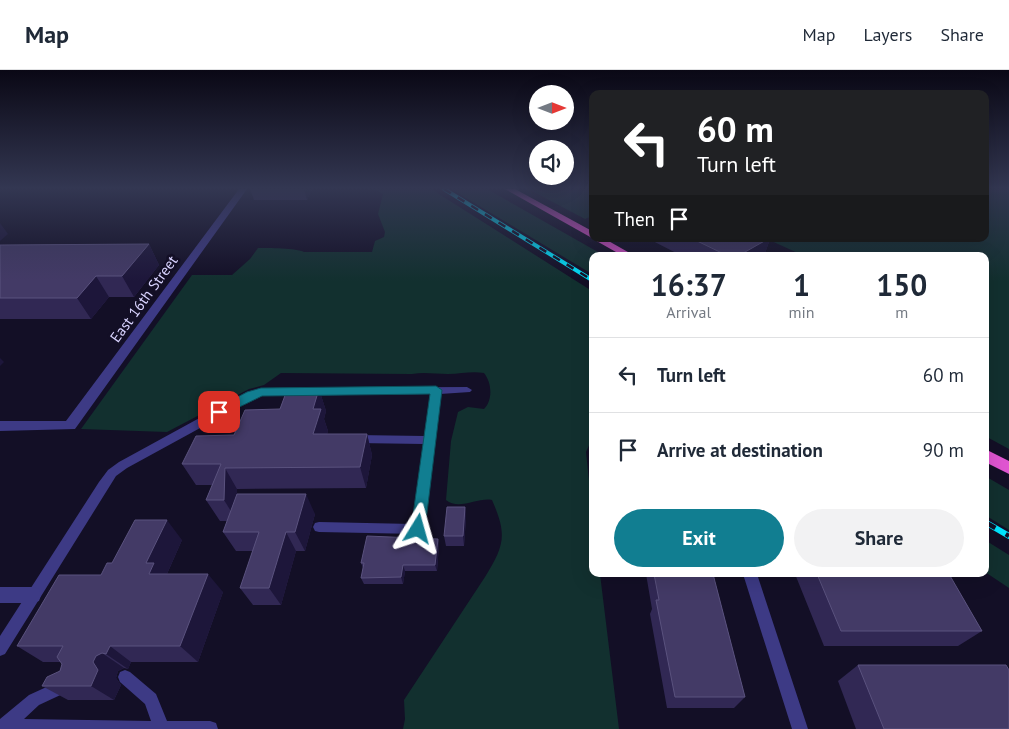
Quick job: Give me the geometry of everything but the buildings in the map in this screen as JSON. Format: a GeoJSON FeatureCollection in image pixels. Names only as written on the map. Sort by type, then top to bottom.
{"type":"FeatureCollection","features":[{"type":"Feature","properties":{"kind":"highway"},"geometry":{"type":"LineString","coordinates":[[563,220],[589,234]]}},
{"type":"Feature","properties":{"kind":"highway"},"geometry":{"type":"LineString","coordinates":[[604,242],[622,252]]}},
{"type":"Feature","properties":{"kind":"highway"},"geometry":{"type":"LineString","coordinates":[[989,457],[1009,468]]}},
{"type":"Feature","properties":{"kind":"street","name":"East 16th Street"},"geometry":{"type":"LineString","coordinates":[[0,426],[70,426],[221,220]]}},
{"type":"Feature","properties":{"kind":"street"},"geometry":{"type":"LineString","coordinates":[[0,595],[33,595]]}},
{"type":"Feature","properties":{"kind":"lane"},"geometry":{"type":"LineString","coordinates":[[319,527],[418,529],[436,390]]}},
{"type":"Feature","properties":{"kind":"lane"},"geometry":{"type":"LineString","coordinates":[[0,649],[112,473],[123,465],[251,395],[271,391],[467,390]]}},
{"type":"Feature","properties":{"kind":"lane"},"geometry":{"type":"LineString","coordinates":[[346,439],[430,440]]}},
{"type":"Feature","properties":{"kind":"lane"},"geometry":{"type":"LineString","coordinates":[[751,577],[800,729]]}},
{"type":"Feature","properties":{"kind":"lane"},"geometry":{"type":"LineString","coordinates":[[125,677],[152,699],[162,728]]}},
{"type":"Feature","properties":{"kind":"lane"},"geometry":{"type":"LineString","coordinates":[[3,726],[34,700],[78,680]]}},
{"type":"Feature","properties":{"kind":"lane"},"geometry":{"type":"LineString","coordinates":[[3,726],[210,729]]}},
{"type":"Feature","properties":{"kind":"green space"},"geometry":{"type":"Polygon","coordinates":[[[380,220],[480,220],[589,289],[589,446],[586,452],[589,480],[589,577],[600,577],[619,729],[403,729],[405,719],[404,700],[492,566],[500,548],[502,531],[492,500],[457,504],[446,500],[451,441],[458,412],[468,407],[484,409],[487,405],[490,396],[490,386],[484,373],[281,373],[264,385],[249,389],[167,432],[81,429],[192,275],[232,275],[250,259],[258,248],[289,249],[304,252],[372,252],[375,241],[384,237],[385,232],[380,220]]]}},
{"type":"Feature","properties":{"kind":"green space"},"geometry":{"type":"Polygon","coordinates":[[[502,220],[541,220],[598,252],[589,252],[589,272],[502,220]]]}},
{"type":"Feature","properties":{"kind":"green space"},"geometry":{"type":"Polygon","coordinates":[[[989,220],[1009,220],[1009,449],[989,438],[989,252],[796,252],[774,242],[989,242],[989,220]]]}},
{"type":"Feature","properties":{"kind":"green space"},"geometry":{"type":"Polygon","coordinates":[[[989,478],[1009,490],[1009,530],[989,518],[989,478]]]}},
{"type":"Feature","properties":{"kind":"green space"},"geometry":{"type":"Polygon","coordinates":[[[989,542],[1009,555],[1009,588],[989,575],[989,542]]]}},
{"type":"Feature","properties":{"kind":"railway"},"geometry":{"type":"LineString","coordinates":[[494,220],[589,278]]}},
{"type":"Feature","properties":{"kind":"railway"},"geometry":{"type":"LineString","coordinates":[[989,524],[1009,536]]}},
{"type":"Feature","properties":{"kind":"route"},"geometry":{"type":"LineString","coordinates":[[219,412],[251,395],[261,392],[436,390],[418,529]]}}]}
